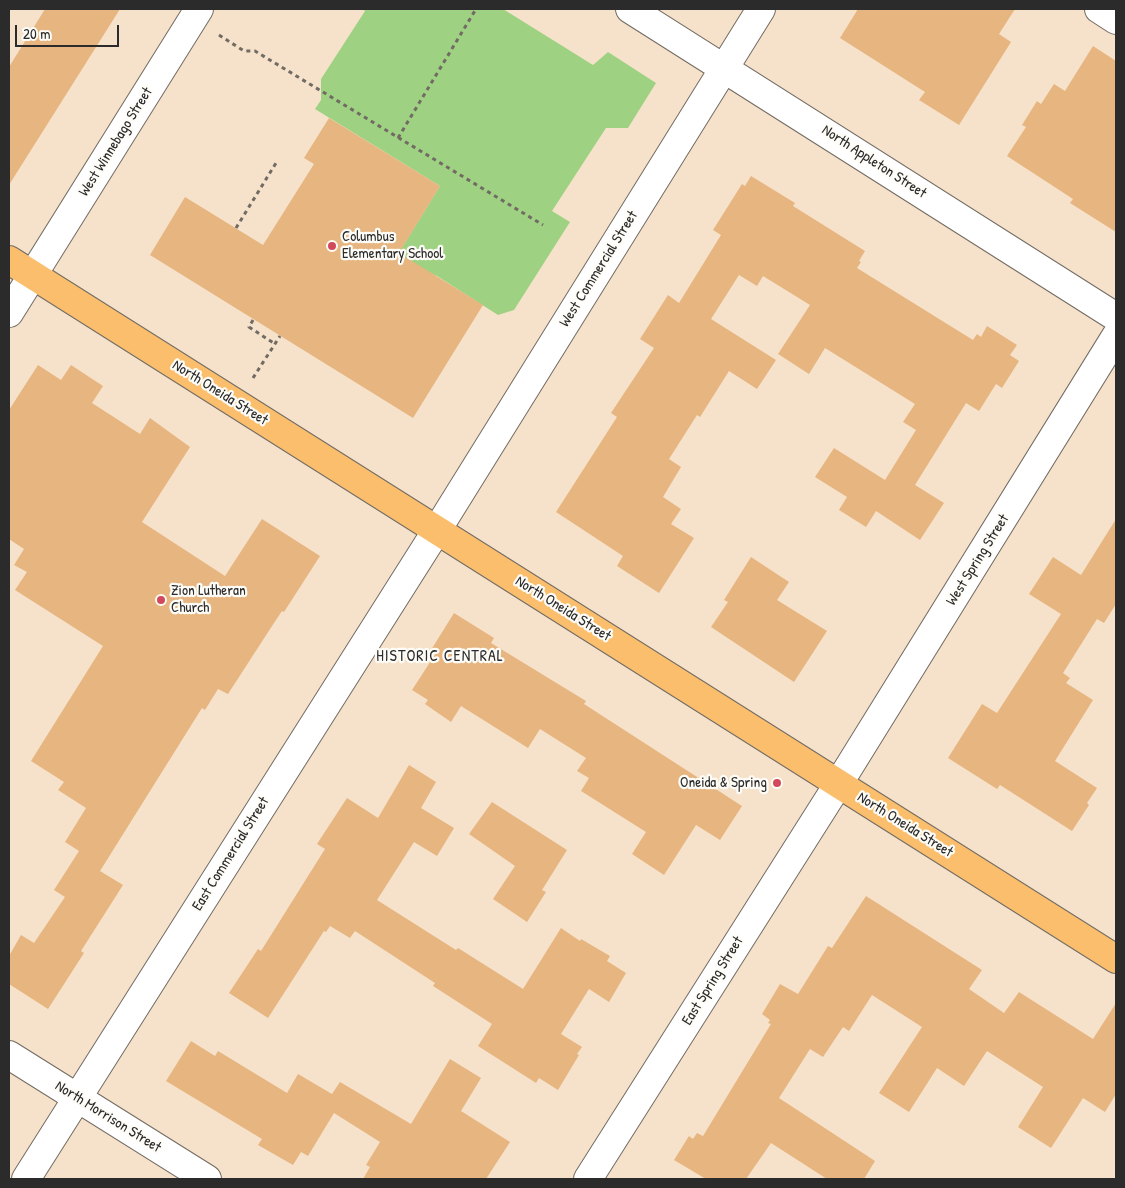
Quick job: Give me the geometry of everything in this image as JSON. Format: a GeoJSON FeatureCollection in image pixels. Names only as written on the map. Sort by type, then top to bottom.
{"type":"FeatureCollection","features":[{"type":"Feature","properties":{"kind":"main road","name":"North Oneida Street"},"geometry":{"type":"LineString","coordinates":[[9,260],[1116,959]]}},
{"type":"Feature","properties":{"kind":"street","name":"North Appleton Street"},"geometry":{"type":"LineString","coordinates":[[630,9],[725,67],[1116,317]]}},
{"type":"Feature","properties":{"kind":"street","name":"West Commercial Street"},"geometry":{"type":"LineString","coordinates":[[437,530],[762,9]]}},
{"type":"Feature","properties":{"kind":"street"},"geometry":{"type":"LineString","coordinates":[[1099,9],[1116,20]]}},
{"type":"Feature","properties":{"kind":"street","name":"West Winnebago Street"},"geometry":{"type":"LineString","coordinates":[[9,313],[196,14]]}},
{"type":"Feature","properties":{"kind":"street","name":"West Spring Street"},"geometry":{"type":"LineString","coordinates":[[839,783],[1116,336]]}},
{"type":"Feature","properties":{"kind":"street","name":"East Commercial Street"},"geometry":{"type":"LineString","coordinates":[[26,1179],[437,530]]}},
{"type":"Feature","properties":{"kind":"street","name":"East Spring Street"},"geometry":{"type":"LineString","coordinates":[[588,1179],[839,783]]}},
{"type":"Feature","properties":{"kind":"street","name":"North Morrison Street"},"geometry":{"type":"LineString","coordinates":[[9,1055],[207,1179]]}},
{"type":"Feature","properties":{"kind":"path"},"geometry":{"type":"LineString","coordinates":[[398,138],[476,9]]}},
{"type":"Feature","properties":{"kind":"path"},"geometry":{"type":"LineString","coordinates":[[196,14],[244,51],[254,51],[543,225]]}},
{"type":"Feature","properties":{"kind":"path"},"geometry":{"type":"LineString","coordinates":[[236,228],[276,163]]}},
{"type":"Feature","properties":{"kind":"path"},"geometry":{"type":"LineString","coordinates":[[253,320],[249,327],[275,344]]}},
{"type":"Feature","properties":{"kind":"path"},"geometry":{"type":"LineString","coordinates":[[236,404],[280,336]]}},
{"type":"Feature","properties":{"kind":"green space"},"geometry":{"type":"Polygon","coordinates":[[[362,9],[503,9],[593,65],[608,52],[656,83],[628,128],[606,128],[552,211],[570,222],[514,310],[498,315],[437,276],[395,259],[440,186],[315,109],[321,100],[321,79],[365,11],[362,9]]]}},
{"type":"Feature","properties":{"kind":"building"},"geometry":{"type":"Polygon","coordinates":[[[45,9],[120,9],[9,185],[9,67],[45,9]]]}},
{"type":"Feature","properties":{"kind":"building"},"geometry":{"type":"Polygon","coordinates":[[[858,9],[1015,9],[999,34],[1011,42],[959,125],[919,100],[925,92],[840,38],[858,9]]]}},
{"type":"Feature","properties":{"kind":"building"},"geometry":{"type":"Polygon","coordinates":[[[1093,46],[1116,61],[1116,232],[1070,203],[1073,199],[1007,156],[1026,127],[1022,125],[1037,101],[1041,104],[1054,84],[1065,91],[1093,46]]]}},
{"type":"Feature","properties":{"kind":"building"},"geometry":{"type":"Polygon","coordinates":[[[329,118],[440,186],[399,253],[483,305],[413,418],[150,255],[185,197],[263,245],[314,164],[304,158],[329,118]]]}},
{"type":"Feature","properties":{"kind":"building"},"geometry":{"type":"Polygon","coordinates":[[[751,176],[795,203],[793,206],[865,251],[857,268],[973,340],[977,334],[981,337],[987,326],[1017,345],[1010,355],[1019,361],[1002,388],[996,384],[979,411],[966,403],[915,485],[944,503],[920,540],[876,511],[866,527],[839,510],[847,497],[815,477],[834,448],[885,480],[916,430],[903,422],[915,404],[825,348],[809,374],[778,354],[810,305],[763,276],[757,286],[739,275],[711,319],[776,360],[757,389],[729,371],[700,417],[697,415],[669,459],[681,467],[663,497],[681,509],[671,524],[694,538],[659,593],[617,566],[623,556],[556,512],[617,417],[611,413],[654,348],[640,339],[668,295],[679,303],[721,235],[713,230],[742,184],[745,186],[751,176]]]}},
{"type":"Feature","properties":{"kind":"building","name":"Zion Lutheran Church"},"geometry":{"type":"Polygon","coordinates":[[[38,365],[61,380],[71,365],[103,386],[92,403],[140,434],[150,418],[190,447],[142,522],[225,576],[262,519],[320,556],[228,694],[218,689],[205,710],[202,708],[100,871],[123,885],[81,951],[84,953],[48,1009],[9,984],[9,956],[21,935],[34,943],[65,897],[54,890],[79,851],[65,842],[86,808],[58,790],[64,782],[31,761],[103,646],[15,590],[27,572],[14,565],[24,549],[9,539],[9,410],[38,365]]]}},
{"type":"Feature","properties":{"kind":"building"},"geometry":{"type":"Polygon","coordinates":[[[1116,519],[1116,604],[1104,623],[1097,619],[1063,673],[1070,678],[1066,683],[1093,700],[1055,761],[1097,788],[1087,803],[1089,805],[1072,831],[1000,785],[997,789],[948,758],[982,704],[997,713],[1061,614],[1029,594],[1053,557],[1081,575],[1116,519]]]}},
{"type":"Feature","properties":{"kind":"building"},"geometry":{"type":"Polygon","coordinates":[[[751,557],[789,582],[777,600],[827,631],[794,682],[711,627],[728,602],[724,600],[751,557]]]}},
{"type":"Feature","properties":{"kind":"building"},"geometry":{"type":"Polygon","coordinates":[[[454,613],[494,638],[491,643],[586,701],[584,704],[742,806],[720,840],[696,825],[664,875],[632,854],[646,832],[581,791],[589,778],[577,771],[586,758],[540,729],[528,748],[461,706],[451,722],[425,704],[428,700],[412,690],[436,653],[431,650],[454,613]]]}},
{"type":"Feature","properties":{"kind":"building"},"geometry":{"type":"Polygon","coordinates":[[[409,765],[436,782],[421,808],[454,828],[437,856],[414,842],[377,900],[456,950],[458,948],[523,989],[561,928],[580,941],[581,939],[610,956],[607,961],[626,973],[609,1002],[589,989],[561,1034],[582,1047],[558,1090],[539,1078],[536,1083],[478,1046],[492,1024],[433,986],[435,983],[355,931],[350,938],[330,926],[326,932],[324,931],[268,1018],[229,993],[258,949],[261,951],[325,849],[317,844],[347,798],[378,818],[409,765]]]}},
{"type":"Feature","properties":{"kind":"building"},"geometry":{"type":"Polygon","coordinates":[[[492,802],[567,850],[542,890],[546,892],[527,922],[493,899],[515,866],[469,834],[492,802]]]}},
{"type":"Feature","properties":{"kind":"building"},"geometry":{"type":"Polygon","coordinates":[[[866,896],[982,970],[969,989],[1004,1013],[1019,992],[1093,1039],[1116,1003],[1116,1094],[1105,1112],[1083,1098],[1051,1148],[1018,1127],[1043,1087],[987,1051],[964,1086],[937,1068],[909,1112],[879,1093],[922,1027],[872,995],[849,1031],[843,1027],[823,1057],[810,1049],[779,1098],[875,1161],[864,1179],[827,1179],[771,1143],[746,1179],[706,1179],[674,1160],[689,1136],[693,1139],[697,1133],[703,1136],[771,1024],[768,1023],[770,1020],[762,1014],[780,984],[798,994],[828,946],[832,948],[866,896]]]}},
{"type":"Feature","properties":{"kind":"building"},"geometry":{"type":"Polygon","coordinates":[[[191,1041],[215,1056],[218,1051],[287,1093],[298,1074],[332,1094],[340,1082],[411,1124],[450,1059],[481,1078],[461,1111],[510,1142],[486,1179],[363,1179],[370,1167],[366,1165],[380,1142],[334,1113],[308,1156],[301,1152],[293,1165],[258,1145],[262,1139],[166,1081],[191,1041]]]}},
{"type":"Feature","properties":{"kind":"place","name":"Columbus Elementary School"},"geometry":{"type":"Point","coordinates":[332,246]}},
{"type":"Feature","properties":{"kind":"place","name":"Zion Lutheran Church"},"geometry":{"type":"Point","coordinates":[161,600]}},
{"type":"Feature","properties":{"kind":"place","name":"Oneida & Spring"},"geometry":{"type":"Point","coordinates":[777,783]}},
{"type":"Feature","properties":{"kind":"district","name":"HISTORIC CENTRAL"},"geometry":{"type":"Point","coordinates":[440,657]}}]}
